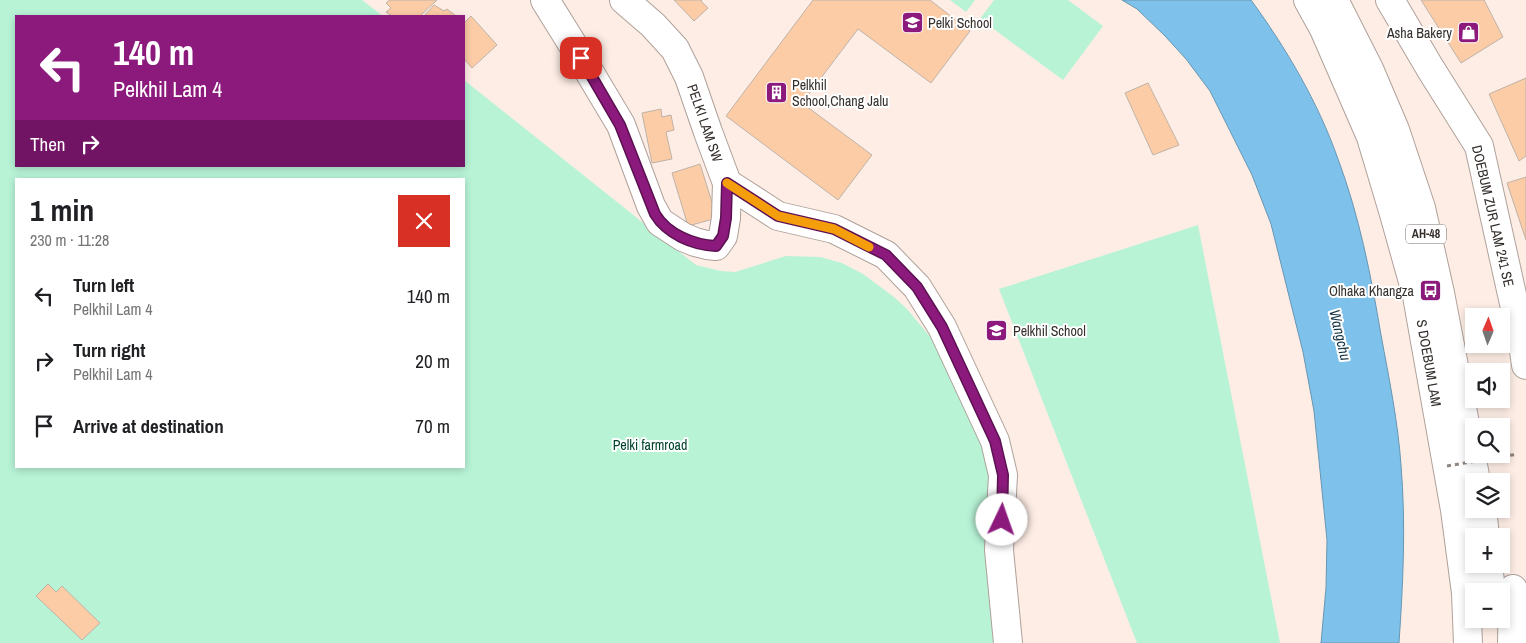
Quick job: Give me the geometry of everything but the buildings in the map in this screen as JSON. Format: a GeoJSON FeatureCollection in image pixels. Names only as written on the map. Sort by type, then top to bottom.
{"type":"FeatureCollection","features":[{"type":"Feature","properties":{"kind":"main road"},"geometry":{"type":"LineString","coordinates":[[545,0],[620,125],[651,206],[660,222],[683,238],[716,246],[723,236],[726,218],[727,183]]}},
{"type":"Feature","properties":{"kind":"main road","name":"PELKI LAM SW"},"geometry":{"type":"LineString","coordinates":[[624,0],[653,25],[675,50],[689,77],[727,183]]}},
{"type":"Feature","properties":{"kind":"main road","name":"S DOEBUM LAM"},"geometry":{"type":"LineString","coordinates":[[1308,0],[1324,29],[1371,137],[1465,470]]}},
{"type":"Feature","properties":{"kind":"main road","name":"S DOEBUM LAM"},"geometry":{"type":"LineString","coordinates":[[1334,0],[1369,69],[1395,130],[1421,208],[1440,293],[1465,470],[1455,510],[1493,583]]}},
{"type":"Feature","properties":{"kind":"main road","name":"DOEBUM ZUR LAM 241 SE"},"geometry":{"type":"LineString","coordinates":[[1390,0],[1479,146],[1526,365]]}},
{"type":"Feature","properties":{"kind":"main road"},"geometry":{"type":"LineString","coordinates":[[727,183],[778,216],[834,229],[886,255],[917,287],[942,327],[995,441],[1003,475],[1000,550],[1008,643]]}},
{"type":"Feature","properties":{"kind":"main road","name":"AH-48"},"geometry":{"type":"LineString","coordinates":[[1468,643],[1476,628]]}},
{"type":"Feature","properties":{"kind":"main road"},"geometry":{"type":"LineString","coordinates":[[1494,628],[1494,643]]}},
{"type":"Feature","properties":{"kind":"main road"},"geometry":{"type":"LineString","coordinates":[[1508,628],[1512,643]]}},
{"type":"Feature","properties":{"kind":"path"},"geometry":{"type":"LineString","coordinates":[[1465,470],[1518,454]]}},
{"type":"Feature","properties":{"kind":"green space","name":"Pelki farmroad"},"geometry":{"type":"Polygon","coordinates":[[[0,0],[362,0],[382,15],[15,15],[15,167],[465,167],[465,81],[696,265],[735,272],[786,256],[820,257],[842,263],[863,274],[907,309],[932,339],[994,453],[1003,597],[994,643],[0,643],[0,0]]]}},
{"type":"Feature","properties":{"kind":"green space"},"geometry":{"type":"Polygon","coordinates":[[[950,0],[975,0],[966,12],[950,0]]]}},
{"type":"Feature","properties":{"kind":"green space"},"geometry":{"type":"Polygon","coordinates":[[[994,0],[1068,0],[1103,26],[1063,80],[980,19],[994,0]]]}},
{"type":"Feature","properties":{"kind":"green space"},"geometry":{"type":"Polygon","coordinates":[[[1198,225],[1280,643],[1137,643],[999,289],[1198,225]]]}},
{"type":"Feature","properties":{"kind":"water","name":"Wangchu"},"geometry":{"type":"Polygon","coordinates":[[[1122,0],[1251,0],[1277,37],[1321,117],[1345,180],[1364,246],[1398,433],[1403,487],[1404,532],[1399,643],[1321,643],[1326,588],[1327,540],[1314,411],[1303,352],[1271,224],[1252,175],[1210,91],[1186,59],[1165,36],[1137,9],[1122,0]]]}},
{"type":"Feature","properties":{"kind":"slow traffic"},"geometry":{"type":"LineString","coordinates":[[727,183],[778,216],[834,229],[869,247]]}},
{"type":"Feature","properties":{"kind":"place","name":"Pelki School"},"geometry":{"type":"Point","coordinates":[912,23]}},
{"type":"Feature","properties":{"kind":"place","name":"Asha Bakery"},"geometry":{"type":"Point","coordinates":[1468,33]}},
{"type":"Feature","properties":{"kind":"place","name":"Pelkhil School,Chang Jalu"},"geometry":{"type":"Point","coordinates":[776,93]}},
{"type":"Feature","properties":{"kind":"place","name":"Olhaka Khangza"},"geometry":{"type":"Point","coordinates":[1430,291]}},
{"type":"Feature","properties":{"kind":"place","name":"Pelkhil School"},"geometry":{"type":"Point","coordinates":[997,331]}},
{"type":"Feature","properties":{"kind":"route"},"geometry":{"type":"LineString","coordinates":[[581,58],[609,103],[620,125],[655,214],[660,222],[670,230],[683,238],[716,246],[723,236],[726,218],[727,183],[778,216],[834,229],[886,255],[917,287],[942,327],[995,441],[1003,475],[1002,520]]}}]}
